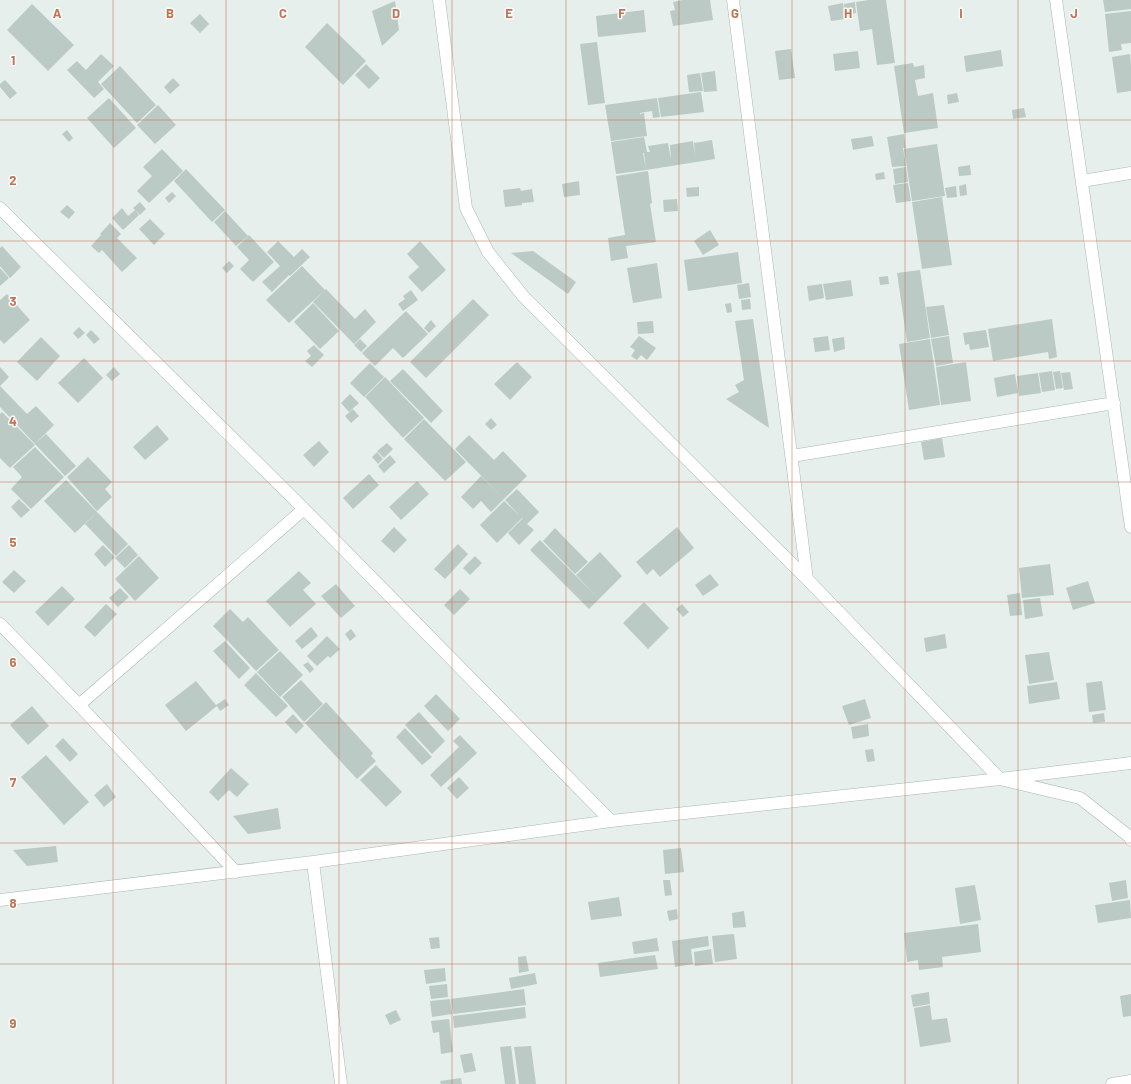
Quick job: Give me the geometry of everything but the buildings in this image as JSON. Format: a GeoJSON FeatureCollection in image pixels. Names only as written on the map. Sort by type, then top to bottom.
{"type":"FeatureCollection","features":[{"type":"Feature","properties":{"kind":"street"},"geometry":{"type":"LineString","coordinates":[[439,0],[466,208],[488,252],[523,296],[807,579],[1000,779],[1080,798],[1130,837],[1131,840]]}},
{"type":"Feature","properties":{"kind":"street"},"geometry":{"type":"LineString","coordinates":[[733,0],[807,579]]}},
{"type":"Feature","properties":{"kind":"street"},"geometry":{"type":"LineString","coordinates":[[1056,0],[1114,403],[1125,446],[1131,528]]}},
{"type":"Feature","properties":{"kind":"street"},"geometry":{"type":"LineString","coordinates":[[1082,181],[1131,173]]}},
{"type":"Feature","properties":{"kind":"street"},"geometry":{"type":"LineString","coordinates":[[0,208],[304,508],[611,821]]}},
{"type":"Feature","properties":{"kind":"street"},"geometry":{"type":"LineString","coordinates":[[792,456],[1114,403]]}},
{"type":"Feature","properties":{"kind":"street"},"geometry":{"type":"LineString","coordinates":[[79,705],[304,508]]}},
{"type":"Feature","properties":{"kind":"street"},"geometry":{"type":"LineString","coordinates":[[0,624],[79,705],[236,872]]}},
{"type":"Feature","properties":{"kind":"street"},"geometry":{"type":"LineString","coordinates":[[0,900],[314,862],[611,821],[1000,779],[1131,763]]}},
{"type":"Feature","properties":{"kind":"street"},"geometry":{"type":"LineString","coordinates":[[314,862],[341,1084]]}},
{"type":"Feature","properties":{"kind":"street"},"geometry":{"type":"LineString","coordinates":[[1112,1084],[1131,1081]]}}]}
